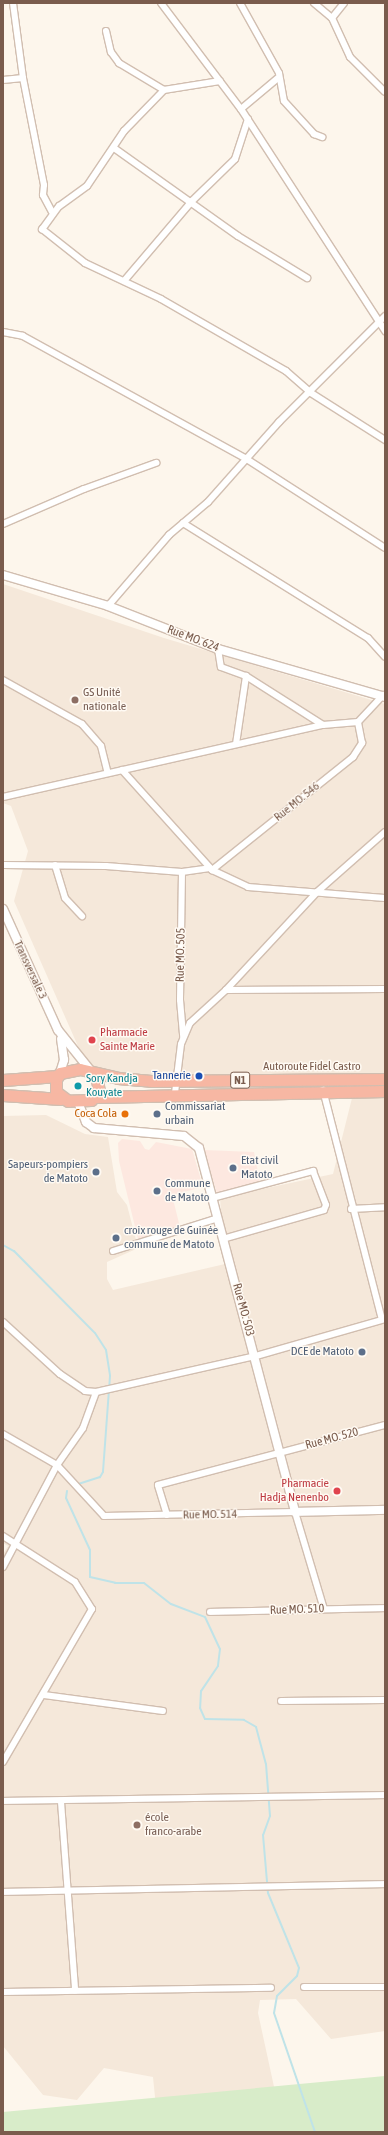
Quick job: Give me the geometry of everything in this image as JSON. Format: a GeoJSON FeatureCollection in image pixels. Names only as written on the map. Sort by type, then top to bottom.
{"type":"FeatureCollection","features":[{"type":"Feature","properties":{"kind":"highway"},"geometry":{"type":"LineString","coordinates":[[3,1080],[93,1072],[99,1086],[96,1096],[78,1102],[61,1099],[3,1095]]}},
{"type":"Feature","properties":{"kind":"highway","name":"Autoroute Fidel Castro"},"geometry":{"type":"LineString","coordinates":[[93,1072],[136,1080],[385,1079]]}},
{"type":"Feature","properties":{"kind":"highway"},"geometry":{"type":"LineString","coordinates":[[59,1074],[55,1086],[61,1099]]}},
{"type":"Feature","properties":{"kind":"highway","name":"Autoroute Fidel Castro"},"geometry":{"type":"LineString","coordinates":[[96,1096],[323,1090],[385,1091]]}},
{"type":"Feature","properties":{"kind":"street"},"geometry":{"type":"LineString","coordinates":[[13,3],[23,78],[44,185],[43,195],[52,212]]}},
{"type":"Feature","properties":{"kind":"street"},"geometry":{"type":"LineString","coordinates":[[161,3],[248,119],[377,323],[385,332]]}},
{"type":"Feature","properties":{"kind":"street"},"geometry":{"type":"LineString","coordinates":[[240,3],[278,78],[284,101],[314,134],[322,137]]}},
{"type":"Feature","properties":{"kind":"street"},"geometry":{"type":"LineString","coordinates":[[314,3],[332,18],[350,57],[385,92]]}},
{"type":"Feature","properties":{"kind":"street"},"geometry":{"type":"LineString","coordinates":[[332,18],[344,3]]}},
{"type":"Feature","properties":{"kind":"street"},"geometry":{"type":"LineString","coordinates":[[106,31],[111,52],[119,63],[164,90]]}},
{"type":"Feature","properties":{"kind":"street"},"geometry":{"type":"LineString","coordinates":[[3,80],[23,78]]}},
{"type":"Feature","properties":{"kind":"street"},"geometry":{"type":"LineString","coordinates":[[241,109],[278,78]]}},
{"type":"Feature","properties":{"kind":"street"},"geometry":{"type":"LineString","coordinates":[[220,81],[164,90],[129,126],[87,186],[52,212],[42,225],[43,232],[85,263],[124,281],[286,371],[311,393],[385,440]]}},
{"type":"Feature","properties":{"kind":"street"},"geometry":{"type":"LineString","coordinates":[[124,281],[192,201],[235,159],[248,119]]}},
{"type":"Feature","properties":{"kind":"street"},"geometry":{"type":"LineString","coordinates":[[114,148],[192,201],[238,236],[307,278]]}},
{"type":"Feature","properties":{"kind":"street"},"geometry":{"type":"LineString","coordinates":[[108,606],[183,523],[208,502],[245,458],[311,393],[385,316]]}},
{"type":"Feature","properties":{"kind":"street"},"geometry":{"type":"LineString","coordinates":[[3,332],[23,336],[245,458],[385,548]]}},
{"type":"Feature","properties":{"kind":"street"},"geometry":{"type":"LineString","coordinates":[[3,524],[84,488],[156,463]]}},
{"type":"Feature","properties":{"kind":"street"},"geometry":{"type":"LineString","coordinates":[[183,523],[368,638],[385,657]]}},
{"type":"Feature","properties":{"kind":"street","name":"Rue MO. 624"},"geometry":{"type":"LineString","coordinates":[[3,575],[108,606],[218,649],[384,695]]}},
{"type":"Feature","properties":{"kind":"street"},"geometry":{"type":"LineString","coordinates":[[218,649],[221,667],[246,676],[323,725]]}},
{"type":"Feature","properties":{"kind":"street"},"geometry":{"type":"LineString","coordinates":[[236,744],[246,676]]}},
{"type":"Feature","properties":{"kind":"street"},"geometry":{"type":"LineString","coordinates":[[3,680],[82,724],[101,746],[108,770]]}},
{"type":"Feature","properties":{"kind":"street"},"geometry":{"type":"LineString","coordinates":[[3,796],[108,770],[122,770],[323,725],[358,722],[384,695]]}},
{"type":"Feature","properties":{"kind":"street","name":"Rue MO. 546"},"geometry":{"type":"LineString","coordinates":[[211,869],[353,757],[362,743],[358,722]]}},
{"type":"Feature","properties":{"kind":"street"},"geometry":{"type":"LineString","coordinates":[[122,770],[211,869],[248,887],[385,898]]}},
{"type":"Feature","properties":{"kind":"street"},"geometry":{"type":"LineString","coordinates":[[175,1093],[183,1038],[190,1023],[226,990],[317,892],[385,832]]}},
{"type":"Feature","properties":{"kind":"street"},"geometry":{"type":"LineString","coordinates":[[3,865],[55,865],[182,872],[211,869]]}},
{"type":"Feature","properties":{"kind":"street"},"geometry":{"type":"LineString","coordinates":[[55,865],[65,898],[82,916]]}},
{"type":"Feature","properties":{"kind":"street","name":"Rue MO. 505"},"geometry":{"type":"LineString","coordinates":[[182,872],[180,1000],[183,1038]]}},
{"type":"Feature","properties":{"kind":"street","name":"Transversale 3"},"geometry":{"type":"LineString","coordinates":[[3,909],[58,1030],[64,1060],[59,1074]]}},
{"type":"Feature","properties":{"kind":"street"},"geometry":{"type":"LineString","coordinates":[[226,990],[385,989]]}},
{"type":"Feature","properties":{"kind":"street","name":"Transversale 3"},"geometry":{"type":"LineString","coordinates":[[58,1030],[93,1072]]}},
{"type":"Feature","properties":{"kind":"street"},"geometry":{"type":"LineString","coordinates":[[3,1322],[60,1374],[85,1391],[96,1392],[113,1390],[256,1356],[383,1319],[351,1209],[323,1090]]}},
{"type":"Feature","properties":{"kind":"street","name":"Rue MO. 503"},"geometry":{"type":"LineString","coordinates":[[78,1102],[86,1122],[94,1128],[171,1133],[192,1141],[199,1148],[256,1356],[295,1512],[324,1609]]}},
{"type":"Feature","properties":{"kind":"street"},"geometry":{"type":"LineString","coordinates":[[212,1198],[313,1171],[326,1205],[324,1210],[223,1239]]}},
{"type":"Feature","properties":{"kind":"street"},"geometry":{"type":"LineString","coordinates":[[351,1209],[385,1207]]}},
{"type":"Feature","properties":{"kind":"street"},"geometry":{"type":"LineString","coordinates":[[113,1251],[218,1218]]}},
{"type":"Feature","properties":{"kind":"street"},"geometry":{"type":"LineString","coordinates":[[3,1566],[57,1465],[82,1428],[96,1392]]}},
{"type":"Feature","properties":{"kind":"street","name":"Rue MO. 520"},"geometry":{"type":"LineString","coordinates":[[167,1515],[158,1485],[385,1425]]}},
{"type":"Feature","properties":{"kind":"street","name":"Rue MO. 514"},"geometry":{"type":"LineString","coordinates":[[3,1434],[57,1465],[104,1516],[385,1510]]}},
{"type":"Feature","properties":{"kind":"street"},"geometry":{"type":"LineString","coordinates":[[3,1536],[75,1582],[92,1610],[44,1695],[3,1762]]}},
{"type":"Feature","properties":{"kind":"street","name":"Rue MO. 510"},"geometry":{"type":"LineString","coordinates":[[210,1612],[385,1608]]}},
{"type":"Feature","properties":{"kind":"street"},"geometry":{"type":"LineString","coordinates":[[44,1695],[163,1711]]}},
{"type":"Feature","properties":{"kind":"street"},"geometry":{"type":"LineString","coordinates":[[281,1701],[385,1700]]}},
{"type":"Feature","properties":{"kind":"street"},"geometry":{"type":"LineString","coordinates":[[3,1801],[61,1802],[284,1795],[385,1795]]}},
{"type":"Feature","properties":{"kind":"street"},"geometry":{"type":"LineString","coordinates":[[61,1802],[75,1990]]}},
{"type":"Feature","properties":{"kind":"street"},"geometry":{"type":"LineString","coordinates":[[3,1892],[68,1889],[385,1884]]}},
{"type":"Feature","properties":{"kind":"street"},"geometry":{"type":"LineString","coordinates":[[304,1988],[385,1987]]}},
{"type":"Feature","properties":{"kind":"street"},"geometry":{"type":"LineString","coordinates":[[3,1992],[270,1988]]}},
{"type":"Feature","properties":{"kind":"shaded area"},"geometry":{"type":"Polygon","coordinates":[[[3,584],[164,638],[385,704],[385,1074],[223,1078],[112,1075],[93,1067],[81,1053],[14,901],[28,851],[11,806],[3,803],[3,584]]]}},
{"type":"Feature","properties":{"kind":"shaded area"},"geometry":{"type":"Polygon","coordinates":[[[385,1093],[385,2031],[331,2039],[296,1999],[260,2000],[258,2013],[278,2105],[158,2127],[153,2077],[104,2068],[77,2100],[43,2095],[3,2046],[3,1554],[8,1546],[3,1543],[3,1116],[46,1115],[85,1134],[108,1137],[117,1192],[127,1205],[136,1240],[145,1245],[107,1262],[107,1279],[113,1290],[225,1264],[220,1198],[333,1174],[353,1094],[385,1093]]]}},
{"type":"Feature","properties":{"kind":"shaded area","name":"Commune de Matoto"},"geometry":{"type":"Polygon","coordinates":[[[122,1139],[140,1141],[145,1149],[149,1150],[156,1142],[192,1149],[203,1187],[172,1195],[180,1227],[138,1239],[119,1161],[118,1143],[122,1139]]]}},
{"type":"Feature","properties":{"kind":"shaded area","name":"Etat civil Matoto"},"geometry":{"type":"Polygon","coordinates":[[[204,1150],[254,1152],[260,1183],[217,1193],[204,1150]]]}},
{"type":"Feature","properties":{"kind":"green space"},"geometry":{"type":"Polygon","coordinates":[[[385,2076],[385,2132],[3,2132],[3,2112],[385,2076]]]}},
{"type":"Feature","properties":{"kind":"waterway"},"geometry":{"type":"LineString","coordinates":[[3,1245],[14,1251],[95,1333],[106,1350],[110,1376],[103,1472],[100,1477],[79,1484]]}},
{"type":"Feature","properties":{"kind":"waterway"},"geometry":{"type":"LineString","coordinates":[[67,1491],[66,1498],[90,1550],[90,1577],[115,1583],[144,1583],[171,1604],[205,1617],[220,1649],[218,1666],[201,1691],[200,1708],[205,1719],[244,1720],[256,1727],[266,1764],[270,1816],[263,1835],[268,1893],[299,1968],[297,1976],[277,1996],[274,2013],[315,2132]]}},
{"type":"Feature","properties":{"kind":"place","name":"GS Unité nationale"},"geometry":{"type":"Point","coordinates":[75,700]}},
{"type":"Feature","properties":{"kind":"place","name":"Pharmacie Sainte Marie"},"geometry":{"type":"Point","coordinates":[92,1040]}},
{"type":"Feature","properties":{"kind":"place","name":"Tannerie"},"geometry":{"type":"Point","coordinates":[199,1076]}},
{"type":"Feature","properties":{"kind":"place","name":"Sory Kandja Kouyate"},"geometry":{"type":"Point","coordinates":[78,1086]}},
{"type":"Feature","properties":{"kind":"place","name":"Coca Cola"},"geometry":{"type":"Point","coordinates":[125,1114]}},
{"type":"Feature","properties":{"kind":"place","name":"Commissariat urbain"},"geometry":{"type":"Point","coordinates":[157,1114]}},
{"type":"Feature","properties":{"kind":"place","name":"Etat civil Matoto"},"geometry":{"type":"Point","coordinates":[233,1168]}},
{"type":"Feature","properties":{"kind":"place","name":"Sapeurs-pompiers de Matoto"},"geometry":{"type":"Point","coordinates":[96,1172]}},
{"type":"Feature","properties":{"kind":"place","name":"Commune de Matoto"},"geometry":{"type":"Point","coordinates":[157,1191]}},
{"type":"Feature","properties":{"kind":"place","name":"croix rouge de Guinée commune de Matoto"},"geometry":{"type":"Point","coordinates":[116,1238]}},
{"type":"Feature","properties":{"kind":"place","name":"DCE de Matoto"},"geometry":{"type":"Point","coordinates":[362,1352]}},
{"type":"Feature","properties":{"kind":"place","name":"Pharmacie Hadja Nenenbo"},"geometry":{"type":"Point","coordinates":[337,1491]}},
{"type":"Feature","properties":{"kind":"place","name":"école franco-arabe"},"geometry":{"type":"Point","coordinates":[137,1825]}}]}
